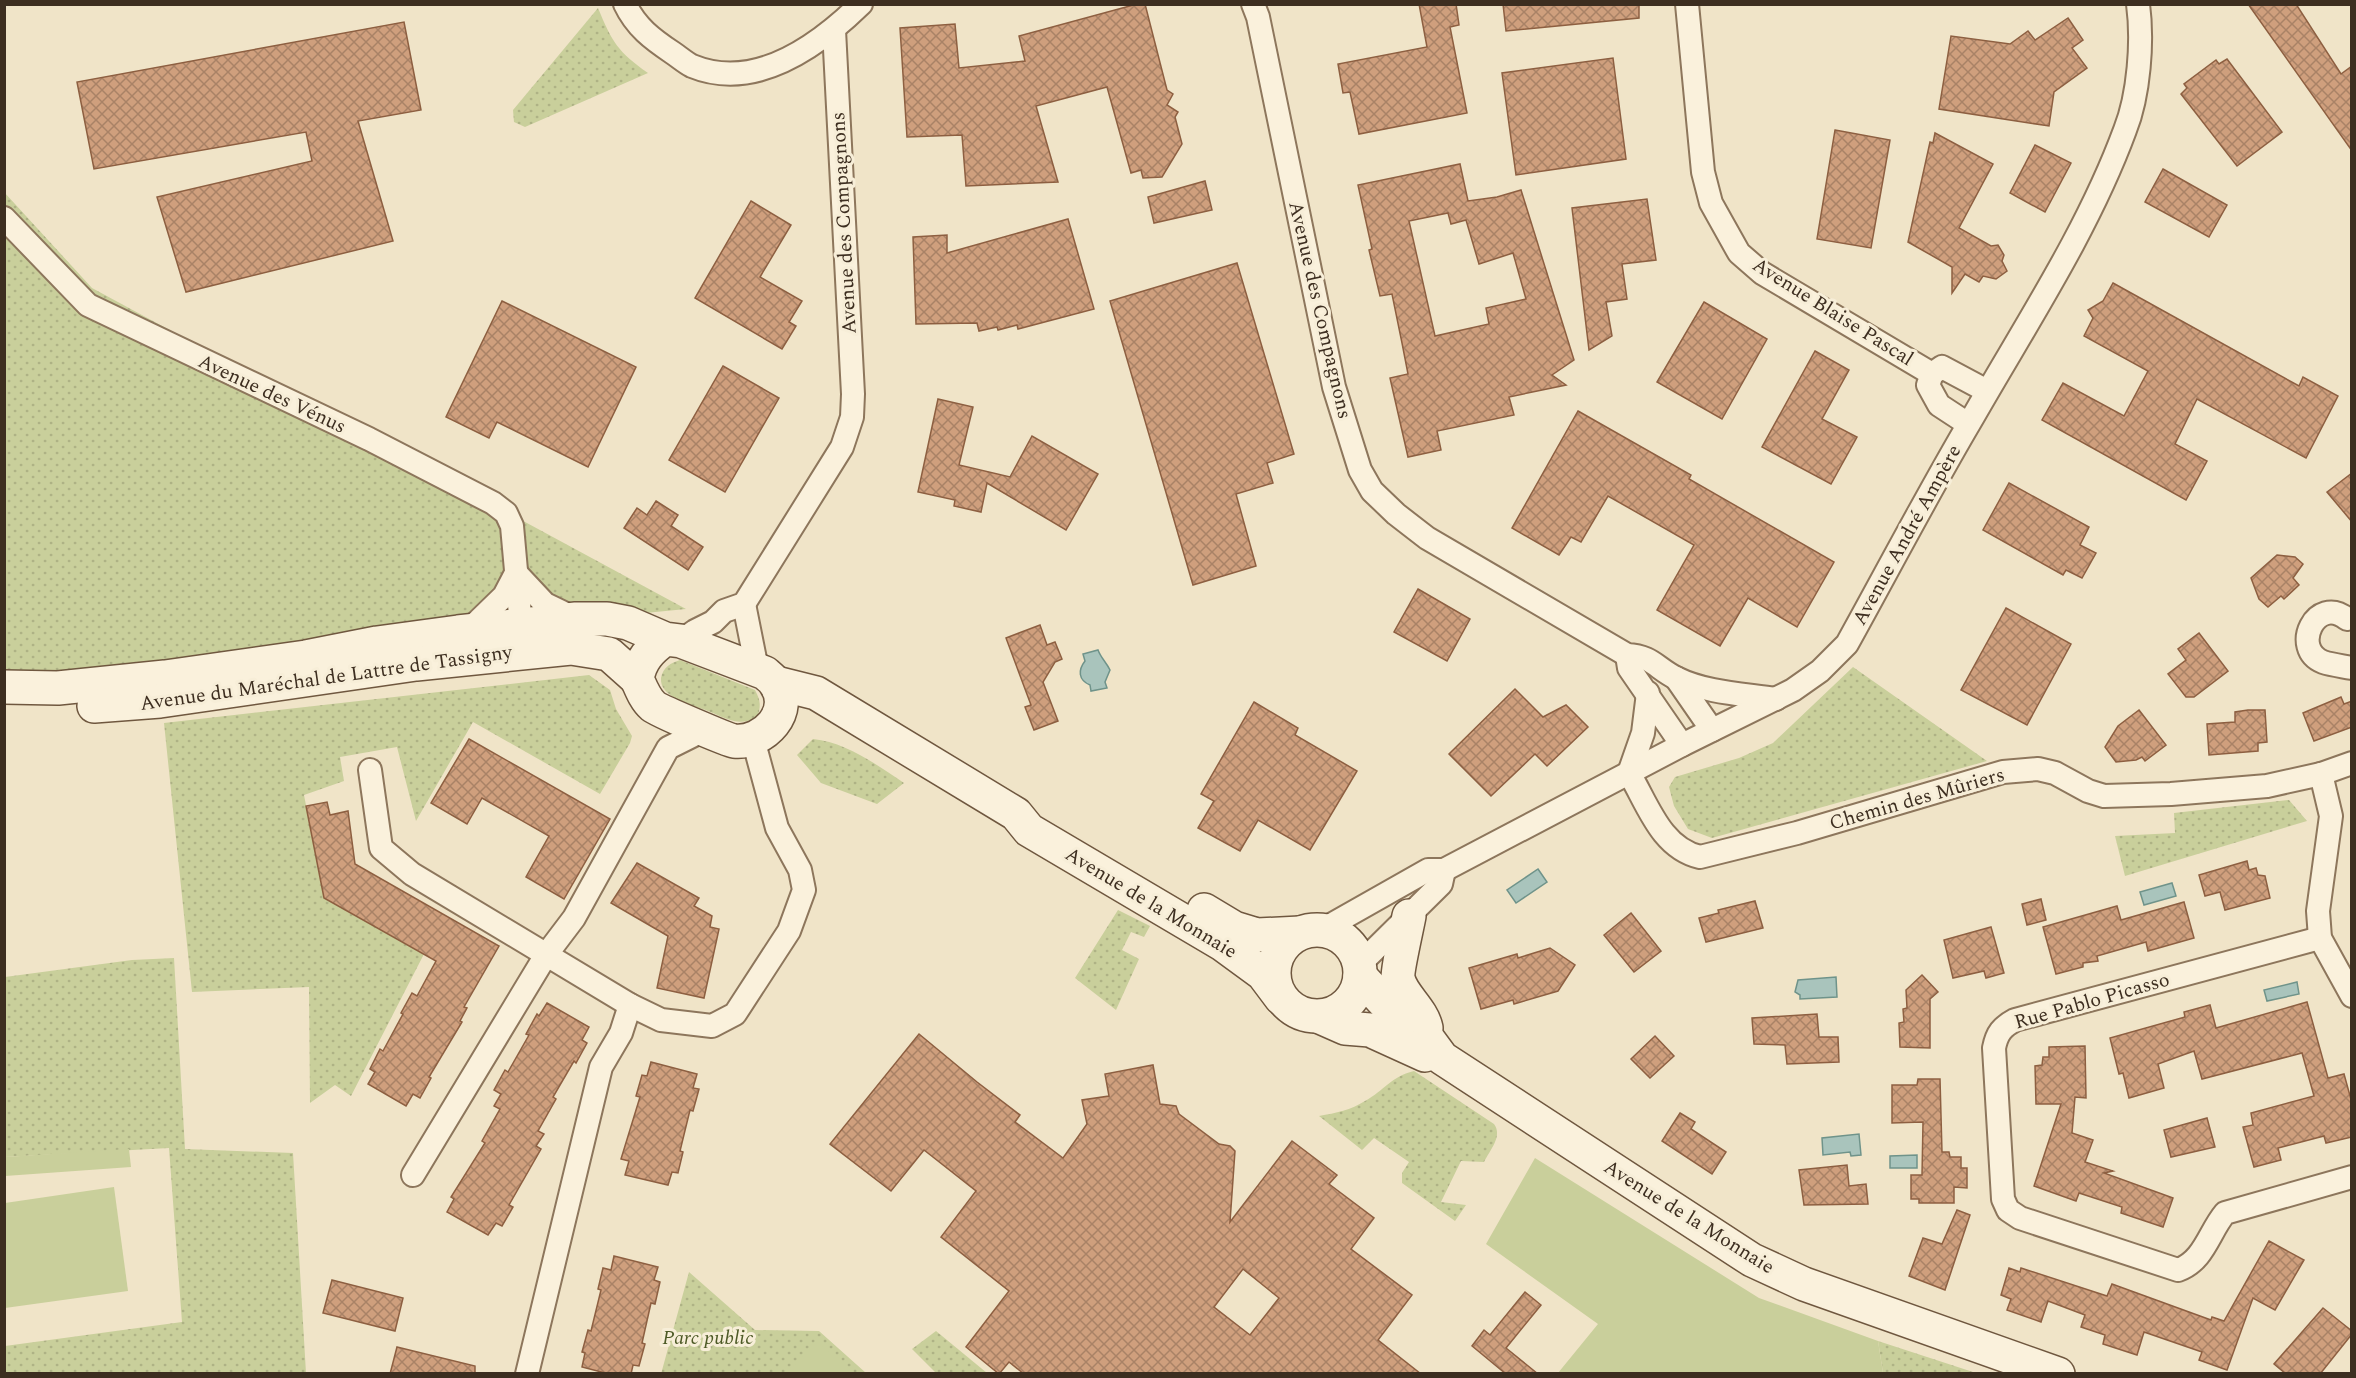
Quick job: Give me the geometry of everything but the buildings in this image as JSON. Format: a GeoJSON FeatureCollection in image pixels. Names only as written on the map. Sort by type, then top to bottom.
{"type":"FeatureCollection","features":[{"type":"Feature","properties":{"kind":"street"},"geometry":{"type":"LineString","coordinates":[[625,4],[631,17],[648,36],[692,66],[733,74],[793,58],[834,30],[861,4]]}},
{"type":"Feature","properties":{"kind":"street","name":"Avenue des Compagnons"},"geometry":{"type":"LineString","coordinates":[[1253,4],[1258,17],[1334,387],[1360,470],[1372,491],[1396,514],[1427,538],[1627,655],[1641,656],[1676,678],[1717,691],[1776,699]]}},
{"type":"Feature","properties":{"kind":"street","name":"Avenue Blaise Pascal"},"geometry":{"type":"LineString","coordinates":[[1687,4],[1703,172],[1710,203],[1739,253],[1762,273],[1932,374]]}},
{"type":"Feature","properties":{"kind":"street","name":"Avenue André Ampère"},"geometry":{"type":"LineString","coordinates":[[1311,932],[1428,870],[1444,870],[1682,745],[1793,690],[1820,671],[1847,644],[1968,424],[2063,260],[2097,194],[2126,128],[2136,84],[2140,34],[2138,4]]}},
{"type":"Feature","properties":{"kind":"street","name":"Avenue des Compagnons"},"geometry":{"type":"LineString","coordinates":[[744,604],[842,447],[852,417],[854,394],[834,30]]}},
{"type":"Feature","properties":{"kind":"street","name":"Avenue des Vénus"},"geometry":{"type":"LineString","coordinates":[[4,218],[88,305],[369,439],[493,503],[506,513],[512,526],[522,639]]}},
{"type":"Feature","properties":{"kind":"street","name":"Avenue Blaise Pascal"},"geometry":{"type":"LineString","coordinates":[[1968,424],[1939,405],[1928,385],[1932,374],[1942,367],[1987,391]]}},
{"type":"Feature","properties":{"kind":"street"},"geometry":{"type":"LineString","coordinates":[[469,630],[504,596],[516,573],[545,604],[576,619]]}},
{"type":"Feature","properties":{"kind":"street"},"geometry":{"type":"LineString","coordinates":[[637,679],[642,660],[653,647],[695,631],[713,622],[724,611],[744,604],[771,689],[773,725],[753,739],[734,741],[654,707]]}},
{"type":"Feature","properties":{"kind":"street"},"geometry":{"type":"LineString","coordinates":[[2347,619],[2339,613],[2327,613],[2317,618],[2309,628],[2307,639],[2313,655],[2322,661],[2352,668]]}},
{"type":"Feature","properties":{"kind":"street","name":"Avenue du Maréchal de Lattre de Tassigny"},"geometry":{"type":"LineString","coordinates":[[4,687],[128,692],[249,690],[416,664],[522,639],[576,619],[607,619],[628,623],[673,640],[771,689]]}},
{"type":"Feature","properties":{"kind":"street","name":"Avenue du Maréchal de Lattre de Tassigny"},"geometry":{"type":"LineString","coordinates":[[4,708],[128,692],[377,643],[469,630],[609,654],[637,679],[643,693],[654,707]]}},
{"type":"Feature","properties":{"kind":"street"},"geometry":{"type":"LineString","coordinates":[[1627,655],[1629,668],[1682,745]]}},
{"type":"Feature","properties":{"kind":"street","name":"Avenue des Compagnons"},"geometry":{"type":"LineString","coordinates":[[1676,678],[1712,730]]}},
{"type":"Feature","properties":{"kind":"street","name":"Avenue de la Monnaie"},"geometry":{"type":"LineString","coordinates":[[771,689],[810,690],[842,708],[1016,814],[1029,830],[1222,944],[1263,974],[1281,998]]}},
{"type":"Feature","properties":{"kind":"street"},"geometry":{"type":"LineString","coordinates":[[1629,773],[1643,733],[1648,693]]}},
{"type":"Feature","properties":{"kind":"street"},"geometry":{"type":"LineString","coordinates":[[654,707],[668,748]]}},
{"type":"Feature","properties":{"kind":"street"},"geometry":{"type":"LineString","coordinates":[[413,1175],[546,955],[574,918],[668,748],[706,729]]}},
{"type":"Feature","properties":{"kind":"street"},"geometry":{"type":"LineString","coordinates":[[370,770],[381,848],[412,874],[630,1005],[661,1020],[712,1026],[735,1014],[789,931],[804,890],[800,870],[777,828],[753,739]]}},
{"type":"Feature","properties":{"kind":"street","name":"Chemin des Mûriers"},"geometry":{"type":"LineString","coordinates":[[1629,773],[1662,832],[1674,845],[1688,854],[1700,857],[1797,833],[2002,772],[2038,769],[2055,773],[2088,791],[2104,796],[2170,794],[2267,786],[2321,774],[2352,763]]}},
{"type":"Feature","properties":{"kind":"street"},"geometry":{"type":"LineString","coordinates":[[2321,774],[2331,816],[2318,911],[2320,938],[2352,996]]}},
{"type":"Feature","properties":{"kind":"street","name":"Avenue de la Monnaie"},"geometry":{"type":"LineString","coordinates":[[1016,814],[1032,811],[1234,928],[1257,935],[1311,932]]}},
{"type":"Feature","properties":{"kind":"street"},"geometry":{"type":"LineString","coordinates":[[1360,970],[1441,884],[1444,870]]}},
{"type":"Feature","properties":{"kind":"street"},"geometry":{"type":"LineString","coordinates":[[1409,916],[1398,978],[1410,1000],[1424,1017],[1435,1048]]}},
{"type":"Feature","properties":{"kind":"street"},"geometry":{"type":"LineString","coordinates":[[1311,932],[1335,934],[1346,942],[1355,952],[1360,970],[1358,988],[1343,1008],[1320,1017],[1305,1015],[1291,1009],[1281,998],[1275,986],[1273,973],[1275,961],[1289,940],[1311,932]]}},
{"type":"Feature","properties":{"kind":"street","name":"Rue Pablo Picasso"},"geometry":{"type":"LineString","coordinates":[[2320,938],[2015,1020],[2005,1026],[1996,1036],[1994,1048],[2003,1199],[2008,1210],[2020,1218],[2178,1270],[2189,1266],[2197,1259],[2225,1213],[2352,1177]]}},
{"type":"Feature","properties":{"kind":"street","name":"Avenue de la Monnaie"},"geometry":{"type":"LineString","coordinates":[[1360,970],[1396,1015],[1435,1048],[1752,1260],[1773,1271],[2058,1374]]}},
{"type":"Feature","properties":{"kind":"street"},"geometry":{"type":"LineString","coordinates":[[527,1374],[601,1067],[621,1033],[630,1005]]}},
{"type":"Feature","properties":{"kind":"street","name":"Avenue de la Monnaie"},"geometry":{"type":"LineString","coordinates":[[1320,1017],[1345,1028],[1370,1030],[1419,1053],[1435,1048]]}},
{"type":"Feature","properties":{"kind":"green space"},"geometry":{"type":"Polygon","coordinates":[[[598,8],[617,45],[648,73],[525,127],[514,122],[513,110],[598,8]]]}},
{"type":"Feature","properties":{"kind":"green space"},"geometry":{"type":"Polygon","coordinates":[[[4,192],[92,288],[686,609],[26,674],[5,672],[4,192]]]}},
{"type":"Feature","properties":{"kind":"green space"},"geometry":{"type":"Polygon","coordinates":[[[680,660],[755,690],[760,704],[757,718],[734,721],[671,696],[662,685],[661,678],[668,666],[680,660]]]}},
{"type":"Feature","properties":{"kind":"green space"},"geometry":{"type":"Polygon","coordinates":[[[1853,667],[1987,761],[1712,838],[1688,829],[1674,806],[1669,787],[1675,777],[1739,758],[1773,743],[1853,667]]]}},
{"type":"Feature","properties":{"kind":"green space"},"geometry":{"type":"Polygon","coordinates":[[[589,675],[610,690],[616,709],[632,736],[600,794],[473,722],[416,821],[397,747],[340,757],[344,781],[304,795],[324,898],[424,954],[351,1096],[335,1085],[310,1103],[309,987],[192,992],[164,723],[589,675]]]}},
{"type":"Feature","properties":{"kind":"green space"},"geometry":{"type":"Polygon","coordinates":[[[813,739],[849,749],[904,783],[877,804],[821,783],[797,755],[813,739]]]}},
{"type":"Feature","properties":{"kind":"green space"},"geometry":{"type":"Polygon","coordinates":[[[2289,800],[2307,821],[2125,876],[2115,836],[2175,833],[2174,813],[2289,800]]]}},
{"type":"Feature","properties":{"kind":"green space"},"geometry":{"type":"Polygon","coordinates":[[[1118,910],[1150,926],[1144,937],[1131,932],[1122,950],[1139,959],[1116,1010],[1075,978],[1118,910]]]}},
{"type":"Feature","properties":{"kind":"green space"},"geometry":{"type":"Polygon","coordinates":[[[174,958],[185,1149],[293,1153],[306,1373],[5,1373],[5,1346],[182,1322],[169,1148],[5,1157],[5,977],[132,960],[174,958]]]}},
{"type":"Feature","properties":{"kind":"green space"},"geometry":{"type":"Polygon","coordinates":[[[1414,1071],[1494,1124],[1496,1129],[1495,1143],[1484,1162],[1461,1161],[1441,1202],[1466,1205],[1455,1221],[1402,1183],[1402,1173],[1409,1162],[1374,1138],[1362,1150],[1319,1116],[1354,1107],[1372,1097],[1393,1080],[1414,1071]]]}},
{"type":"Feature","properties":{"kind":"green space"},"geometry":{"type":"Polygon","coordinates":[[[129,1149],[131,1167],[5,1176],[5,1157],[129,1149]]]}},
{"type":"Feature","properties":{"kind":"green space"},"geometry":{"type":"Polygon","coordinates":[[[1535,1158],[1759,1298],[1878,1341],[1883,1373],[1558,1373],[1598,1324],[1486,1244],[1535,1158]]]}},
{"type":"Feature","properties":{"kind":"green space"},"geometry":{"type":"Polygon","coordinates":[[[114,1187],[128,1291],[5,1308],[5,1203],[114,1187]]]}},
{"type":"Feature","properties":{"kind":"green space","name":"Parc public"},"geometry":{"type":"Polygon","coordinates":[[[689,1272],[755,1330],[819,1331],[866,1373],[661,1374],[689,1272]]]}},
{"type":"Feature","properties":{"kind":"green space"},"geometry":{"type":"Polygon","coordinates":[[[936,1331],[987,1373],[936,1373],[912,1349],[936,1331]]]}},
{"type":"Feature","properties":{"kind":"green space"},"geometry":{"type":"Polygon","coordinates":[[[816,1341],[854,1373],[788,1373],[816,1341]]]}},
{"type":"Feature","properties":{"kind":"green space"},"geometry":{"type":"Polygon","coordinates":[[[1878,1341],[1973,1372],[1973,1373],[1883,1373],[1878,1341]]]}},
{"type":"Feature","properties":{"kind":"water"},"geometry":{"type":"Polygon","coordinates":[[[1098,650],[1110,670],[1105,682],[1107,688],[1091,691],[1090,685],[1081,678],[1080,674],[1085,661],[1083,654],[1098,650]]]}},
{"type":"Feature","properties":{"kind":"water"},"geometry":{"type":"Polygon","coordinates":[[[1538,869],[1547,882],[1516,903],[1507,890],[1538,869]]]}},
{"type":"Feature","properties":{"kind":"water"},"geometry":{"type":"Polygon","coordinates":[[[2172,883],[2176,896],[2144,905],[2140,892],[2172,883]]]}},
{"type":"Feature","properties":{"kind":"water"},"geometry":{"type":"Polygon","coordinates":[[[1836,977],[1837,997],[1800,999],[1800,995],[1795,992],[1798,980],[1836,977]]]}},
{"type":"Feature","properties":{"kind":"water"},"geometry":{"type":"Polygon","coordinates":[[[2297,982],[2299,994],[2267,1001],[2264,990],[2297,982]]]}},
{"type":"Feature","properties":{"kind":"water"},"geometry":{"type":"Polygon","coordinates":[[[1859,1134],[1861,1155],[1851,1156],[1850,1152],[1823,1155],[1822,1138],[1859,1134]]]}},
{"type":"Feature","properties":{"kind":"water"},"geometry":{"type":"Polygon","coordinates":[[[1917,1155],[1917,1168],[1890,1168],[1890,1156],[1917,1155]]]}}]}
